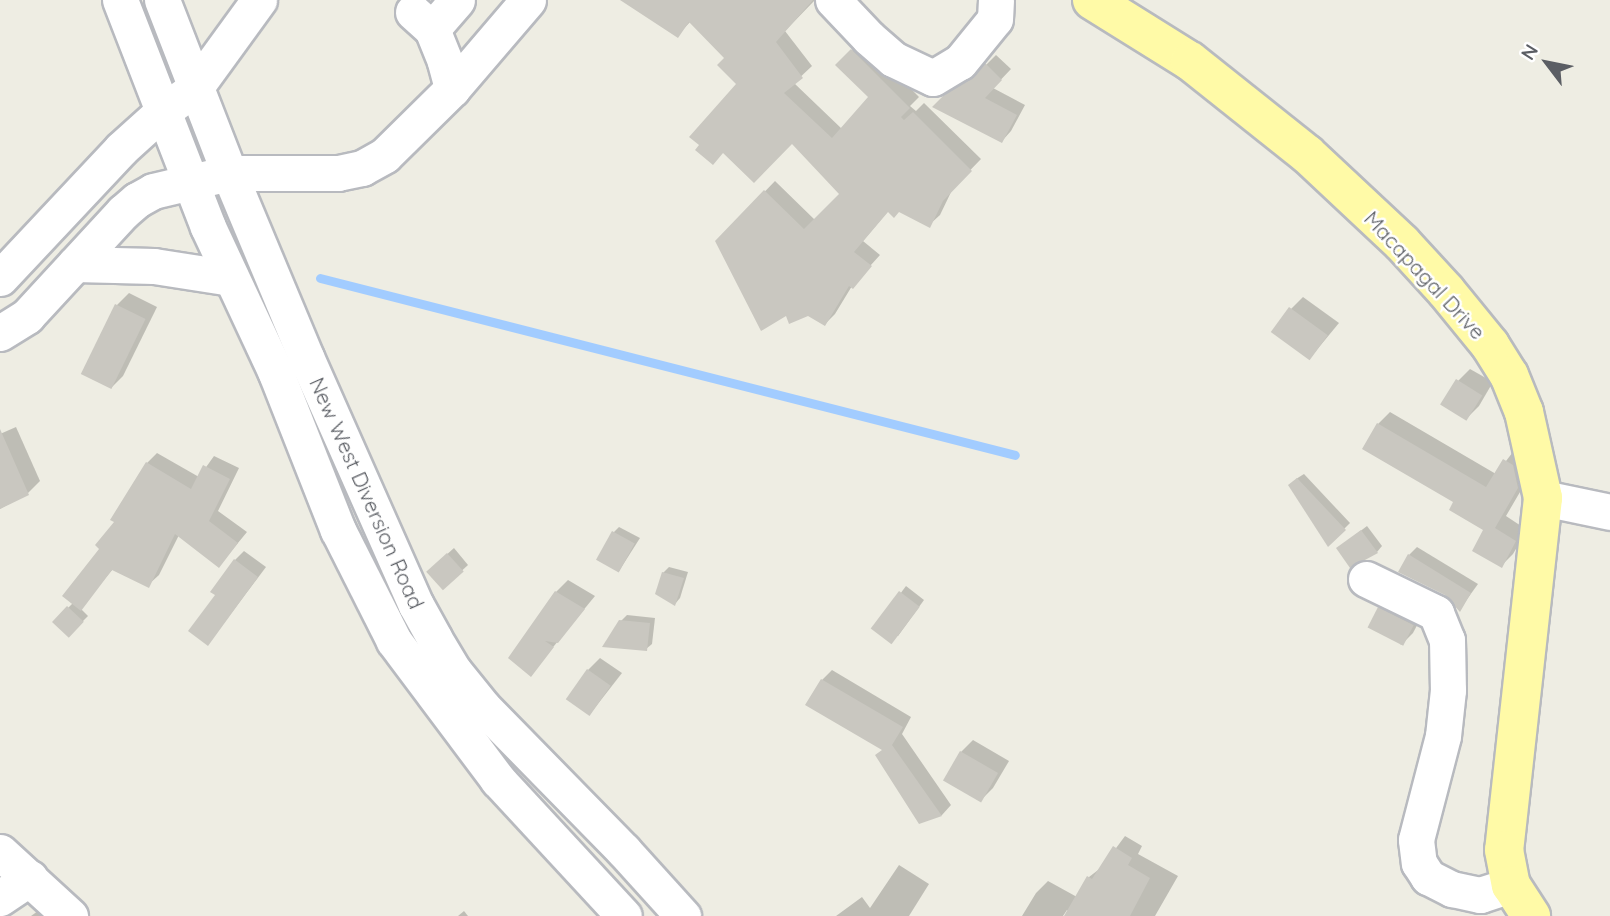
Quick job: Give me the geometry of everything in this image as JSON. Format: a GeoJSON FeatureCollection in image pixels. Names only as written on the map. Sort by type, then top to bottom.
{"type":"FeatureCollection","features":[{"type":"Feature","properties":{"kind":"main road","name":"Macapagal Drive"},"geometry":{"type":"LineString","coordinates":[[1092,0],[1190,61],[1307,154],[1402,243],[1446,290],[1490,345],[1509,375],[1524,412],[1543,498],[1504,850],[1521,901]]}},
{"type":"Feature","properties":{"kind":"street","name":"New West Diversion Road"},"geometry":{"type":"LineString","coordinates":[[120,0],[189,181],[276,373],[338,530],[394,641],[498,780],[624,916]]}},
{"type":"Feature","properties":{"kind":"street","name":"New West Diversion Road"},"geometry":{"type":"LineString","coordinates":[[162,0],[229,173],[306,357],[416,605],[454,671],[483,707],[625,851],[683,916]]}},
{"type":"Feature","properties":{"kind":"street"},"geometry":{"type":"LineString","coordinates":[[0,278],[64,209],[162,112],[195,88],[259,0]]}},
{"type":"Feature","properties":{"kind":"street"},"geometry":{"type":"LineString","coordinates":[[452,89],[423,21],[457,0]]}},
{"type":"Feature","properties":{"kind":"street"},"geometry":{"type":"LineString","coordinates":[[0,333],[26,316],[137,200],[170,185],[229,173],[338,173],[362,168],[385,155],[452,89],[528,0]]}},
{"type":"Feature","properties":{"kind":"street"},"geometry":{"type":"LineString","coordinates":[[833,0],[893,59],[933,78],[945,74],[969,51],[995,19],[996,0]]}},
{"type":"Feature","properties":{"kind":"street"},"geometry":{"type":"LineString","coordinates":[[64,209],[86,252]]}},
{"type":"Feature","properties":{"kind":"street"},"geometry":{"type":"LineString","coordinates":[[86,252],[231,278]]}},
{"type":"Feature","properties":{"kind":"street"},"geometry":{"type":"LineString","coordinates":[[1543,498],[1610,512]]}},
{"type":"Feature","properties":{"kind":"street"},"geometry":{"type":"LineString","coordinates":[[1366,579],[1436,613],[1447,639],[1448,690],[1443,736],[1416,840],[1419,863],[1429,877],[1452,889],[1521,901]]}},
{"type":"Feature","properties":{"kind":"street"},"geometry":{"type":"LineString","coordinates":[[0,852],[70,916]]}},
{"type":"Feature","properties":{"kind":"street"},"geometry":{"type":"LineString","coordinates":[[0,898],[30,878]]}},
{"type":"Feature","properties":{"kind":"building"},"geometry":{"type":"Polygon","coordinates":[[[620,0],[813,0],[776,42],[803,78],[784,93],[832,138],[868,97],[835,65],[851,49],[910,108],[901,117],[904,120],[913,112],[972,171],[943,201],[930,228],[899,212],[894,218],[888,212],[854,252],[872,266],[853,289],[849,286],[825,326],[808,316],[789,324],[786,316],[761,331],[715,241],[764,190],[804,229],[839,194],[792,144],[754,183],[723,153],[713,165],[695,150],[699,145],[689,137],[736,84],[717,65],[724,58],[689,22],[678,38],[620,0]]]}},
{"type":"Feature","properties":{"kind":"building"},"geometry":{"type":"Polygon","coordinates":[[[985,63],[1002,80],[985,98],[1017,115],[1002,143],[932,107],[943,96],[971,79],[985,63]]]}},
{"type":"Feature","properties":{"kind":"building"},"geometry":{"type":"Polygon","coordinates":[[[115,304],[146,319],[111,389],[81,374],[115,304]]]}},
{"type":"Feature","properties":{"kind":"building"},"geometry":{"type":"Polygon","coordinates":[[[1289,307],[1328,335],[1310,360],[1271,332],[1289,307]]]}},
{"type":"Feature","properties":{"kind":"building"},"geometry":{"type":"Polygon","coordinates":[[[1456,379],[1482,395],[1466,421],[1440,404],[1456,379]]]}},
{"type":"Feature","properties":{"kind":"building"},"geometry":{"type":"Polygon","coordinates":[[[1377,423],[1486,487],[1503,459],[1513,465],[1518,488],[1495,528],[1516,541],[1502,568],[1472,551],[1483,530],[1449,510],[1453,502],[1362,449],[1377,423]]]}},
{"type":"Feature","properties":{"kind":"building"},"geometry":{"type":"Polygon","coordinates":[[[0,429],[29,495],[0,509],[0,429]]]}},
{"type":"Feature","properties":{"kind":"building"},"geometry":{"type":"Polygon","coordinates":[[[146,462],[191,489],[203,465],[230,479],[209,521],[238,543],[219,568],[175,534],[149,588],[112,570],[81,611],[62,596],[99,549],[95,545],[114,522],[110,520],[146,462]]]}},
{"type":"Feature","properties":{"kind":"building"},"geometry":{"type":"Polygon","coordinates":[[[1297,478],[1346,530],[1328,547],[1288,485],[1297,478]]]}},
{"type":"Feature","properties":{"kind":"building"},"geometry":{"type":"Polygon","coordinates":[[[1361,530],[1378,553],[1350,568],[1336,548],[1361,530]]]}},
{"type":"Feature","properties":{"kind":"building"},"geometry":{"type":"Polygon","coordinates":[[[612,531],[635,544],[619,572],[596,560],[612,531]]]}},
{"type":"Feature","properties":{"kind":"building"},"geometry":{"type":"Polygon","coordinates":[[[447,553],[464,572],[443,590],[426,572],[447,553]]]}},
{"type":"Feature","properties":{"kind":"building"},"geometry":{"type":"Polygon","coordinates":[[[1408,554],[1471,593],[1460,612],[1445,595],[1398,572],[1408,554]]]}},
{"type":"Feature","properties":{"kind":"building"},"geometry":{"type":"Polygon","coordinates":[[[234,559],[258,577],[208,646],[188,631],[215,595],[210,592],[234,559]]]}},
{"type":"Feature","properties":{"kind":"building"},"geometry":{"type":"Polygon","coordinates":[[[662,572],[684,578],[675,606],[655,594],[662,572]]]}},
{"type":"Feature","properties":{"kind":"building"},"geometry":{"type":"Polygon","coordinates":[[[555,591],[585,609],[558,643],[545,641],[554,647],[531,677],[508,658],[555,591]]]}},
{"type":"Feature","properties":{"kind":"building"},"geometry":{"type":"Polygon","coordinates":[[[899,591],[920,607],[891,644],[871,629],[899,591]]]}},
{"type":"Feature","properties":{"kind":"building"},"geometry":{"type":"Polygon","coordinates":[[[67,606],[84,622],[69,638],[52,622],[67,606]]]}},
{"type":"Feature","properties":{"kind":"building"},"geometry":{"type":"Polygon","coordinates":[[[1378,607],[1414,625],[1403,646],[1368,627],[1378,607]]]}},
{"type":"Feature","properties":{"kind":"building"},"geometry":{"type":"Polygon","coordinates":[[[619,620],[650,623],[647,651],[602,647],[619,620]]]}},
{"type":"Feature","properties":{"kind":"building"},"geometry":{"type":"Polygon","coordinates":[[[587,669],[611,686],[590,716],[566,699],[587,669]]]}},
{"type":"Feature","properties":{"kind":"building"},"geometry":{"type":"Polygon","coordinates":[[[821,679],[903,727],[892,745],[942,816],[919,824],[875,755],[882,750],[805,705],[821,679]]]}},
{"type":"Feature","properties":{"kind":"building"},"geometry":{"type":"Polygon","coordinates":[[[960,751],[998,773],[981,802],[943,780],[960,751]]]}},
{"type":"Feature","properties":{"kind":"building"},"geometry":{"type":"Polygon","coordinates":[[[1113,846],[1132,858],[1128,865],[1150,878],[1130,916],[1064,916],[1087,876],[1092,879],[1113,846]]]}},
{"type":"Feature","properties":{"kind":"waterway"},"geometry":{"type":"LineString","coordinates":[[320,278],[1015,455]]}}]}
